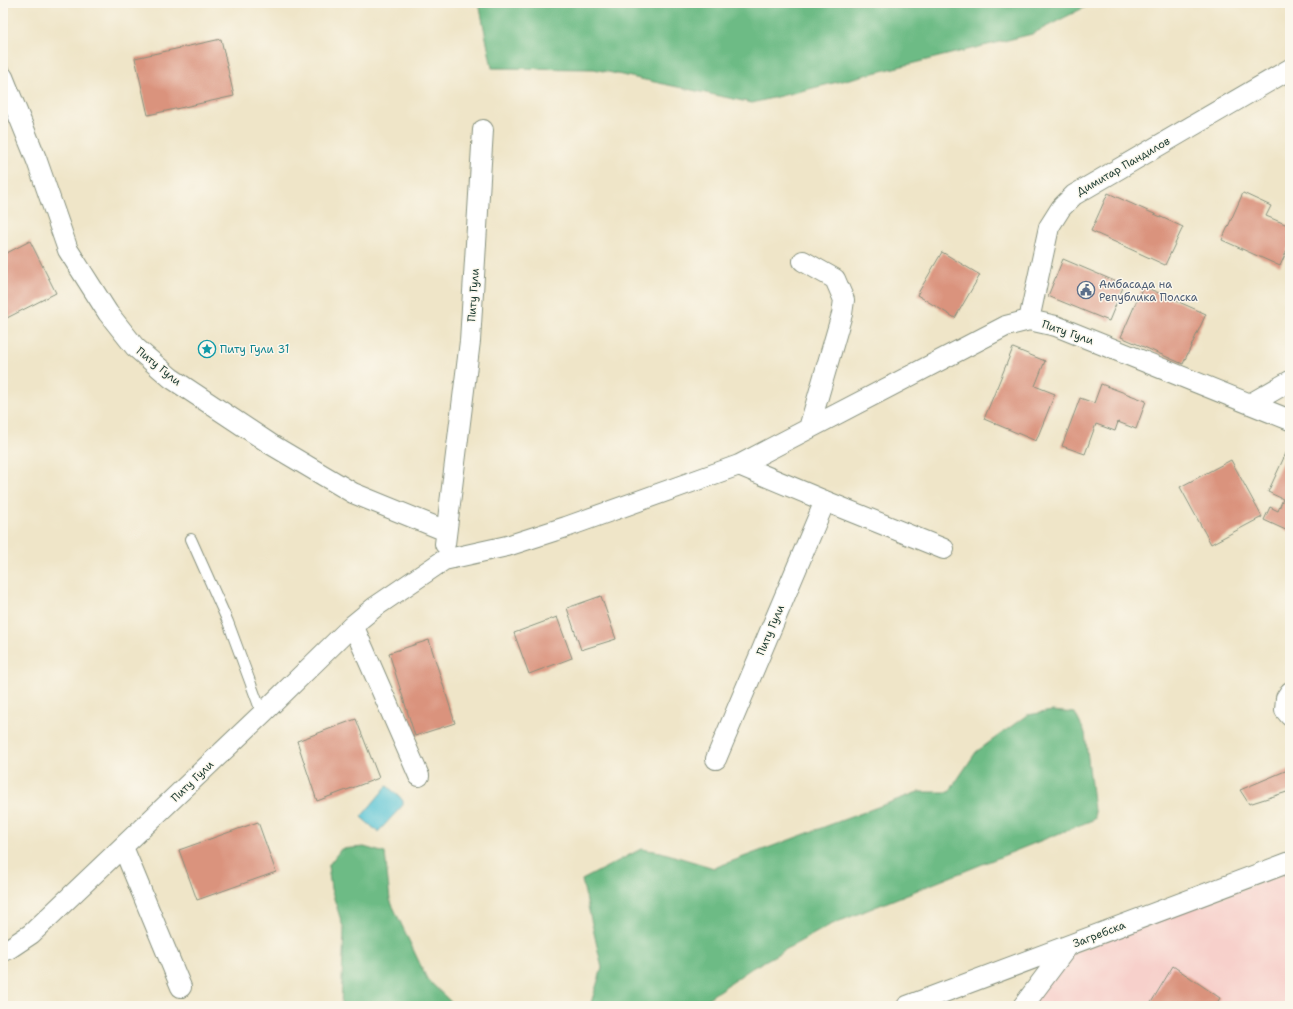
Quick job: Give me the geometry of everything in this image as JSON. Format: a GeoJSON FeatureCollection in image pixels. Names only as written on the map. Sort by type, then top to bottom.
{"type":"FeatureCollection","features":[{"type":"Feature","properties":{"kind":"street","name":"Димитар Пандилов"},"geometry":{"type":"LineString","coordinates":[[1029,320],[1049,227],[1061,208],[1074,195],[1290,69]]}},
{"type":"Feature","properties":{"kind":"street","name":"Питу Гули"},"geometry":{"type":"LineString","coordinates":[[3,77],[37,161],[68,250],[108,313],[135,347],[171,378],[272,445],[353,493],[446,531]]}},
{"type":"Feature","properties":{"kind":"street","name":"Питу Гули"},"geometry":{"type":"LineString","coordinates":[[444,560],[446,531],[470,341],[484,130]]}},
{"type":"Feature","properties":{"kind":"street"},"geometry":{"type":"LineString","coordinates":[[803,261],[835,279],[844,300],[842,314],[809,428]]}},
{"type":"Feature","properties":{"kind":"street","name":"Питу Гули"},"geometry":{"type":"LineString","coordinates":[[3,951],[31,934],[262,714],[353,625],[375,607],[444,560],[507,546],[566,527],[739,465],[1006,326],[1029,320],[1056,326],[1290,420]]}},
{"type":"Feature","properties":{"kind":"street"},"geometry":{"type":"LineString","coordinates":[[1250,404],[1290,381]]}},
{"type":"Feature","properties":{"kind":"street"},"geometry":{"type":"LineString","coordinates":[[739,465],[944,549]]}},
{"type":"Feature","properties":{"kind":"street","name":"Питу Гули"},"geometry":{"type":"LineString","coordinates":[[716,759],[825,501]]}},
{"type":"Feature","properties":{"kind":"street"},"geometry":{"type":"LineString","coordinates":[[353,625],[419,776]]}},
{"type":"Feature","properties":{"kind":"street"},"geometry":{"type":"LineString","coordinates":[[1290,692],[1286,698],[1285,710],[1290,716]]}},
{"type":"Feature","properties":{"kind":"street"},"geometry":{"type":"LineString","coordinates":[[123,847],[181,987]]}},
{"type":"Feature","properties":{"kind":"street","name":"Загребска"},"geometry":{"type":"LineString","coordinates":[[907,1006],[1290,862]]}},
{"type":"Feature","properties":{"kind":"street"},"geometry":{"type":"LineString","coordinates":[[1023,1006],[1068,946]]}},
{"type":"Feature","properties":{"kind":"lane"},"geometry":{"type":"LineString","coordinates":[[191,539],[228,622],[262,714]]}},
{"type":"Feature","properties":{"kind":"shaded area"},"geometry":{"type":"Polygon","coordinates":[[[1290,872],[1290,1006],[1029,1006],[1064,956],[1290,872]]]}},
{"type":"Feature","properties":{"kind":"green space"},"geometry":{"type":"Polygon","coordinates":[[[479,3],[1093,3],[1032,34],[752,103],[594,69],[492,68],[479,3]]]}},
{"type":"Feature","properties":{"kind":"green space"},"geometry":{"type":"Polygon","coordinates":[[[1052,711],[1075,713],[1085,733],[1095,819],[830,925],[752,968],[707,999],[700,1006],[590,1006],[602,968],[582,880],[641,849],[661,852],[714,868],[918,792],[949,792],[976,752],[1027,715],[1052,711]]]}},
{"type":"Feature","properties":{"kind":"green space"},"geometry":{"type":"Polygon","coordinates":[[[364,847],[385,853],[390,900],[427,979],[455,1006],[341,1006],[344,930],[331,889],[328,866],[341,849],[364,847]]]}},
{"type":"Feature","properties":{"kind":"water"},"geometry":{"type":"Polygon","coordinates":[[[387,786],[399,796],[403,801],[403,805],[378,832],[361,817],[387,786]]]}},
{"type":"Feature","properties":{"kind":"building"},"geometry":{"type":"Polygon","coordinates":[[[221,39],[234,96],[148,115],[135,58],[221,39]]]}},
{"type":"Feature","properties":{"kind":"building"},"geometry":{"type":"Polygon","coordinates":[[[1108,193],[1183,227],[1165,265],[1091,231],[1108,193]]]}},
{"type":"Feature","properties":{"kind":"building"},"geometry":{"type":"Polygon","coordinates":[[[1243,193],[1271,206],[1266,216],[1290,226],[1290,244],[1280,266],[1222,240],[1243,193]]]}},
{"type":"Feature","properties":{"kind":"building"},"geometry":{"type":"Polygon","coordinates":[[[30,241],[56,293],[3,320],[3,255],[30,241]]]}},
{"type":"Feature","properties":{"kind":"building"},"geometry":{"type":"Polygon","coordinates":[[[942,252],[980,275],[955,318],[917,295],[942,252]]]}},
{"type":"Feature","properties":{"kind":"building","name":"Амбасада на Република Полска"},"geometry":{"type":"Polygon","coordinates":[[[1063,259],[1124,285],[1109,321],[1048,296],[1063,259]]]}},
{"type":"Feature","properties":{"kind":"building"},"geometry":{"type":"Polygon","coordinates":[[[1143,286],[1206,314],[1183,364],[1121,337],[1143,286]]]}},
{"type":"Feature","properties":{"kind":"building"},"geometry":{"type":"Polygon","coordinates":[[[1013,348],[1045,361],[1035,386],[1055,394],[1036,441],[984,419],[1013,348]]]}},
{"type":"Feature","properties":{"kind":"building"},"geometry":{"type":"Polygon","coordinates":[[[1101,384],[1146,401],[1136,429],[1118,422],[1115,431],[1096,424],[1085,454],[1062,446],[1080,398],[1094,403],[1101,384]]]}},
{"type":"Feature","properties":{"kind":"building"},"geometry":{"type":"Polygon","coordinates":[[[1287,451],[1290,452],[1290,532],[1264,520],[1270,507],[1278,511],[1283,499],[1268,492],[1287,451]]]}},
{"type":"Feature","properties":{"kind":"building"},"geometry":{"type":"Polygon","coordinates":[[[1231,460],[1262,517],[1211,544],[1180,487],[1231,460]]]}},
{"type":"Feature","properties":{"kind":"building"},"geometry":{"type":"Polygon","coordinates":[[[601,596],[616,639],[581,650],[567,608],[601,596]]]}},
{"type":"Feature","properties":{"kind":"building"},"geometry":{"type":"Polygon","coordinates":[[[557,617],[572,658],[529,674],[514,633],[557,617]]]}},
{"type":"Feature","properties":{"kind":"building"},"geometry":{"type":"Polygon","coordinates":[[[429,640],[455,723],[415,736],[389,653],[429,640]]]}},
{"type":"Feature","properties":{"kind":"building"},"geometry":{"type":"Polygon","coordinates":[[[356,719],[379,778],[317,801],[297,741],[356,719]]]}},
{"type":"Feature","properties":{"kind":"building"},"geometry":{"type":"Polygon","coordinates":[[[1290,769],[1290,791],[1249,804],[1240,790],[1290,769]]]}},
{"type":"Feature","properties":{"kind":"building"},"geometry":{"type":"Polygon","coordinates":[[[258,822],[276,872],[197,900],[179,850],[258,822]]]}},
{"type":"Feature","properties":{"kind":"building"},"geometry":{"type":"Polygon","coordinates":[[[1173,966],[1220,998],[1215,1006],[1149,1006],[1173,966]]]}},
{"type":"Feature","properties":{"kind":"place","name":"Амбасада на Република Полска"},"geometry":{"type":"Point","coordinates":[1086,290]}},
{"type":"Feature","properties":{"kind":"place","name":"Питу Гули 31"},"geometry":{"type":"Point","coordinates":[207,349]}}]}
